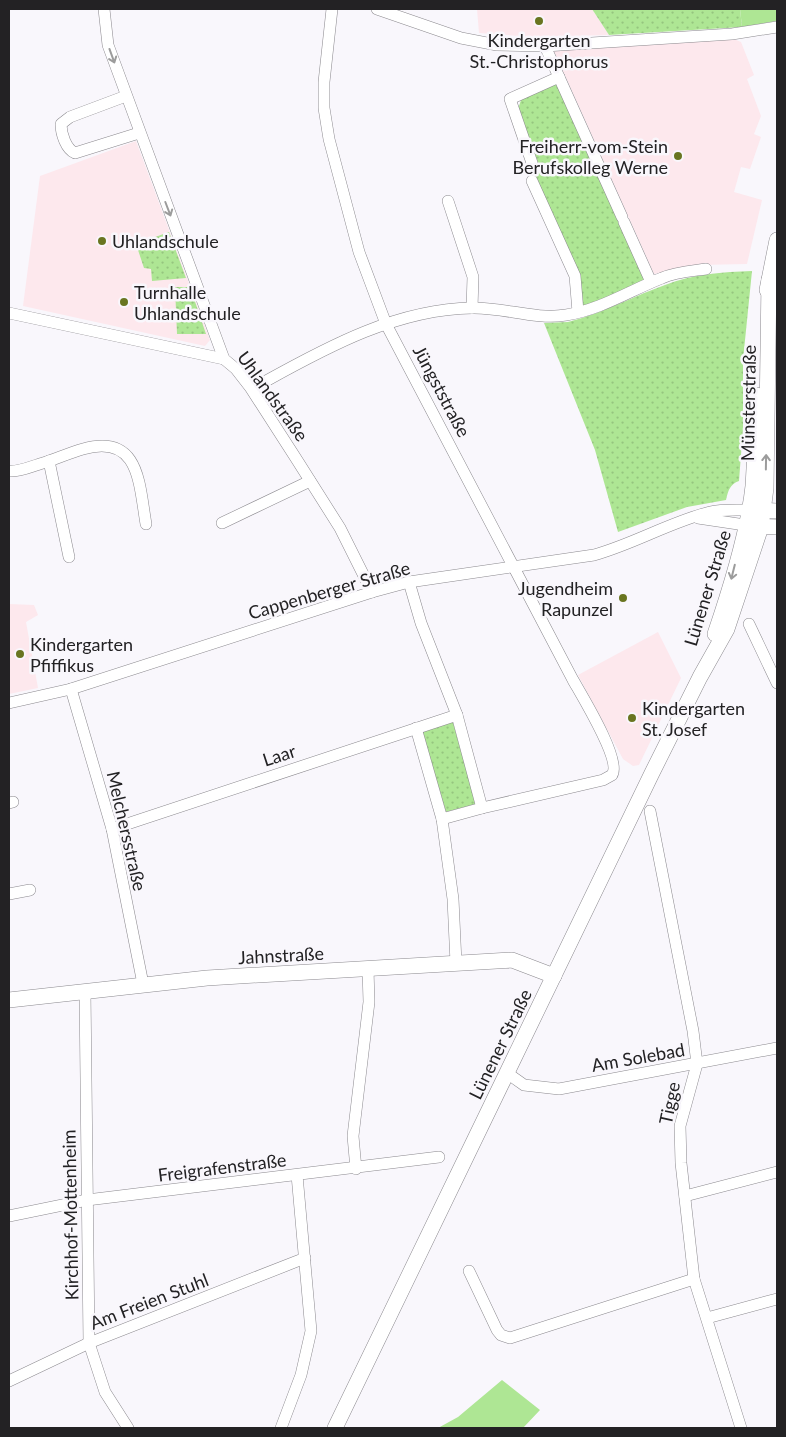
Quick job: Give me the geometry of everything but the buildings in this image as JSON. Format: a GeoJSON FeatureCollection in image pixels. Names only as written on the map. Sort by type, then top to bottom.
{"type":"FeatureCollection","features":[{"type":"Feature","properties":{"kind":"main road","name":"Münsterstraße"},"geometry":{"type":"LineString","coordinates":[[759,514],[753,487],[761,320],[777,240]]}},
{"type":"Feature","properties":{"kind":"main road"},"geometry":{"type":"LineString","coordinates":[[759,514],[761,527],[777,527]]}},
{"type":"Feature","properties":{"kind":"main road","name":"Lünener Straße"},"geometry":{"type":"LineString","coordinates":[[700,677],[726,600],[759,514]]}},
{"type":"Feature","properties":{"kind":"main road","name":"Lünener Straße"},"geometry":{"type":"LineString","coordinates":[[335,1428],[700,677],[727,629],[761,527]]}},
{"type":"Feature","properties":{"kind":"main road","name":"Jahnstraße"},"geometry":{"type":"LineString","coordinates":[[9,1000],[143,984],[512,960],[554,976]]}},
{"type":"Feature","properties":{"kind":"street","name":"Uhlandstraße"},"geometry":{"type":"LineString","coordinates":[[104,9],[108,45],[224,359],[250,387],[340,528],[372,592]]}},
{"type":"Feature","properties":{"kind":"street","name":"Jüngststraße"},"geometry":{"type":"LineString","coordinates":[[332,9],[324,82],[324,108],[329,139],[359,252],[386,324],[611,753],[615,765],[612,775],[603,780],[482,808]]}},
{"type":"Feature","properties":{"kind":"street"},"geometry":{"type":"LineString","coordinates":[[377,9],[461,38],[497,45],[545,46],[732,34],[777,27]]}},
{"type":"Feature","properties":{"kind":"street"},"geometry":{"type":"LineString","coordinates":[[545,46],[652,282]]}},
{"type":"Feature","properties":{"kind":"street"},"geometry":{"type":"LineString","coordinates":[[532,163],[510,99],[559,77]]}},
{"type":"Feature","properties":{"kind":"street"},"geometry":{"type":"LineString","coordinates":[[126,96],[70,117],[61,124],[61,130],[68,146],[75,153],[139,133]]}},
{"type":"Feature","properties":{"kind":"street"},"geometry":{"type":"LineString","coordinates":[[532,181],[575,276],[578,312]]}},
{"type":"Feature","properties":{"kind":"street"},"geometry":{"type":"LineString","coordinates":[[448,201],[473,277],[472,308]]}},
{"type":"Feature","properties":{"kind":"street"},"geometry":{"type":"LineString","coordinates":[[266,381],[310,356],[386,324],[441,310],[472,308],[508,309],[550,317],[578,312],[672,275],[706,270]]}},
{"type":"Feature","properties":{"kind":"street"},"geometry":{"type":"LineString","coordinates":[[9,313],[224,359]]}},
{"type":"Feature","properties":{"kind":"street"},"geometry":{"type":"LineString","coordinates":[[9,471],[49,461],[84,449],[112,446],[124,451],[136,468],[146,524]]}},
{"type":"Feature","properties":{"kind":"street"},"geometry":{"type":"LineString","coordinates":[[49,461],[69,556]]}},
{"type":"Feature","properties":{"kind":"street"},"geometry":{"type":"LineString","coordinates":[[222,523],[310,481]]}},
{"type":"Feature","properties":{"kind":"street","name":"Cappenberger Straße"},"geometry":{"type":"LineString","coordinates":[[9,703],[71,689],[372,592],[409,582],[594,555],[712,511],[759,514]]}},
{"type":"Feature","properties":{"kind":"street"},"geometry":{"type":"LineString","coordinates":[[409,582],[421,622],[457,715],[482,808],[442,819]]}},
{"type":"Feature","properties":{"kind":"street"},"geometry":{"type":"LineString","coordinates":[[749,624],[777,683]]}},
{"type":"Feature","properties":{"kind":"street","name":"Melchersstraße"},"geometry":{"type":"LineString","coordinates":[[71,689],[112,829],[143,984]]}},
{"type":"Feature","properties":{"kind":"street","name":"Laar"},"geometry":{"type":"LineString","coordinates":[[112,829],[457,715]]}},
{"type":"Feature","properties":{"kind":"street"},"geometry":{"type":"LineString","coordinates":[[416,728],[442,819],[453,899],[456,963]]}},
{"type":"Feature","properties":{"kind":"street","name":"Tigge"},"geometry":{"type":"LineString","coordinates":[[650,811],[693,1031],[696,1064],[680,1126],[681,1163],[694,1279],[741,1428]]}},
{"type":"Feature","properties":{"kind":"street"},"geometry":{"type":"LineString","coordinates":[[9,894],[30,890]]}},
{"type":"Feature","properties":{"kind":"street"},"geometry":{"type":"LineString","coordinates":[[356,1169],[353,1136],[369,1002],[368,969]]}},
{"type":"Feature","properties":{"kind":"street","name":"Kirchhof-Mottenheim"},"geometry":{"type":"LineString","coordinates":[[85,992],[89,1343],[105,1392],[128,1428]]}},
{"type":"Feature","properties":{"kind":"street","name":"Am Solebad"},"geometry":{"type":"LineString","coordinates":[[507,1073],[524,1085],[559,1089],[777,1048]]}},
{"type":"Feature","properties":{"kind":"street","name":"Freigrafenstraße"},"geometry":{"type":"LineString","coordinates":[[9,1216],[87,1200],[356,1169],[439,1157]]}},
{"type":"Feature","properties":{"kind":"street"},"geometry":{"type":"LineString","coordinates":[[686,1196],[777,1172]]}},
{"type":"Feature","properties":{"kind":"street"},"geometry":{"type":"LineString","coordinates":[[281,1428],[291,1405],[310,1339],[311,1316],[297,1175]]}},
{"type":"Feature","properties":{"kind":"street","name":"Am Freien Stuhl"},"geometry":{"type":"LineString","coordinates":[[9,1381],[89,1343],[305,1258]]}},
{"type":"Feature","properties":{"kind":"street"},"geometry":{"type":"LineString","coordinates":[[469,1271],[497,1330],[505,1337],[527,1334],[694,1279]]}},
{"type":"Feature","properties":{"kind":"street"},"geometry":{"type":"LineString","coordinates":[[707,1318],[777,1300]]}},
{"type":"Feature","properties":{"kind":"shaded area","name":"Kindergarten St.-Christophorus"},"geometry":{"type":"Polygon","coordinates":[[[477,9],[592,9],[609,35],[532,37],[479,33],[477,9]]]}},
{"type":"Feature","properties":{"kind":"shaded area","name":"Freiherr-vom-Stein Berufskolleg Werne"},"geometry":{"type":"Polygon","coordinates":[[[729,37],[741,42],[754,75],[747,79],[761,116],[754,134],[761,137],[750,169],[741,167],[734,192],[762,200],[747,264],[699,265],[654,274],[554,51],[729,37]]]}},
{"type":"Feature","properties":{"kind":"shaded area","name":"Uhlandschule"},"geometry":{"type":"Polygon","coordinates":[[[136,141],[210,340],[205,346],[23,306],[40,176],[136,141]]]}},
{"type":"Feature","properties":{"kind":"shaded area","name":"Kindergarten Pfiffikus"},"geometry":{"type":"Polygon","coordinates":[[[9,604],[34,605],[38,615],[26,622],[38,688],[9,694],[9,604]]]}},
{"type":"Feature","properties":{"kind":"shaded area","name":"Kindergarten St. Josef"},"geometry":{"type":"Polygon","coordinates":[[[658,632],[681,678],[639,765],[633,766],[623,759],[578,675],[658,632]]]}},
{"type":"Feature","properties":{"kind":"green space"},"geometry":{"type":"Polygon","coordinates":[[[592,9],[740,9],[742,27],[609,35],[592,9]]]}},
{"type":"Feature","properties":{"kind":"green space"},"geometry":{"type":"Polygon","coordinates":[[[740,9],[777,9],[777,21],[742,27],[740,9]]]}},
{"type":"Feature","properties":{"kind":"green space"},"geometry":{"type":"Polygon","coordinates":[[[559,77],[651,282],[635,286],[581,307],[578,275],[535,174],[541,171],[518,109],[522,97],[559,77]]]}},
{"type":"Feature","properties":{"kind":"green space"},"geometry":{"type":"Polygon","coordinates":[[[169,232],[186,278],[152,281],[151,269],[144,268],[136,244],[169,232]]]}},
{"type":"Feature","properties":{"kind":"green space"},"geometry":{"type":"Polygon","coordinates":[[[752,271],[743,360],[743,428],[739,481],[730,488],[726,500],[687,507],[618,532],[595,450],[544,323],[568,322],[582,318],[686,278],[752,271]]]}},
{"type":"Feature","properties":{"kind":"green space"},"geometry":{"type":"Polygon","coordinates":[[[175,287],[190,287],[206,334],[177,334],[175,287]]]}},
{"type":"Feature","properties":{"kind":"green space"},"geometry":{"type":"Polygon","coordinates":[[[453,722],[476,804],[446,812],[422,732],[453,722]]]}},
{"type":"Feature","properties":{"kind":"green space"},"geometry":{"type":"Polygon","coordinates":[[[502,1380],[540,1410],[523,1428],[438,1428],[458,1417],[502,1380]]]}},
{"type":"Feature","properties":{"kind":"place","name":"Kindergarten St.-Christophorus"},"geometry":{"type":"Point","coordinates":[539,21]}},
{"type":"Feature","properties":{"kind":"place","name":"Freiherr-vom-Stein Berufskolleg Werne"},"geometry":{"type":"Point","coordinates":[678,156]}},
{"type":"Feature","properties":{"kind":"place","name":"Uhlandschule"},"geometry":{"type":"Point","coordinates":[102,241]}},
{"type":"Feature","properties":{"kind":"place","name":"Turnhalle Uhlandschule"},"geometry":{"type":"Point","coordinates":[124,302]}},
{"type":"Feature","properties":{"kind":"place","name":"Jugendheim Rapunzel"},"geometry":{"type":"Point","coordinates":[623,598]}},
{"type":"Feature","properties":{"kind":"place","name":"Kindergarten Pfiffikus"},"geometry":{"type":"Point","coordinates":[20,654]}},
{"type":"Feature","properties":{"kind":"place","name":"Kindergarten St. Josef"},"geometry":{"type":"Point","coordinates":[632,718]}}]}
